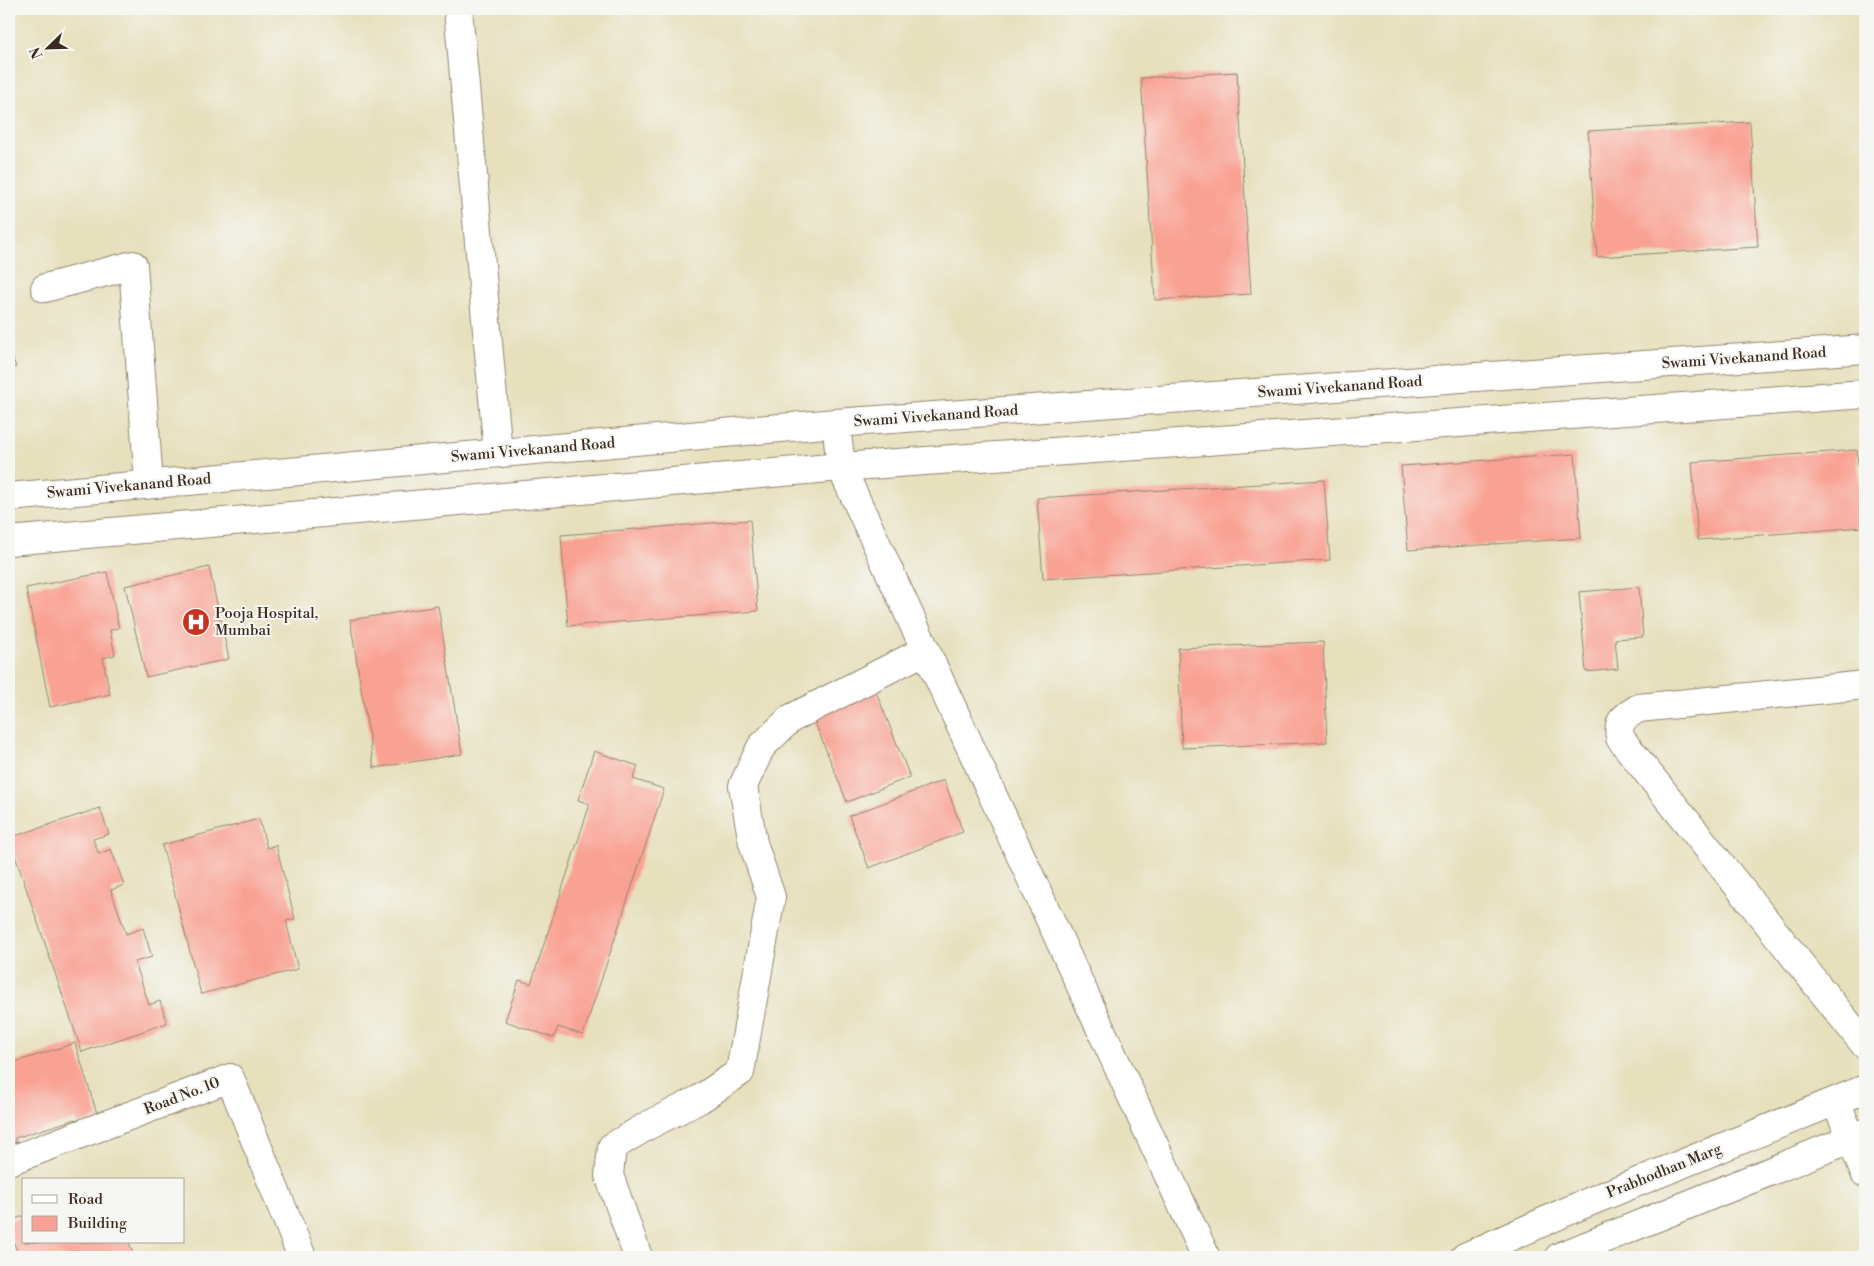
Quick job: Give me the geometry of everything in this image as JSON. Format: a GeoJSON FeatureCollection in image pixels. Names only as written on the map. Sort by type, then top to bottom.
{"type":"FeatureCollection","features":[{"type":"Feature","properties":{"kind":"street"},"geometry":{"type":"LineString","coordinates":[[458,9],[498,453]]}},
{"type":"Feature","properties":{"kind":"street"},"geometry":{"type":"LineString","coordinates":[[45,288],[133,265],[149,484]]}},
{"type":"Feature","properties":{"kind":"street","name":"Swami Vivekanand Road"},"geometry":{"type":"LineString","coordinates":[[9,497],[836,423],[1865,349]]}},
{"type":"Feature","properties":{"kind":"street"},"geometry":{"type":"LineString","coordinates":[[9,541],[841,467],[1865,394]]}},
{"type":"Feature","properties":{"kind":"street"},"geometry":{"type":"LineString","coordinates":[[836,423],[841,467],[1206,1257]]}},
{"type":"Feature","properties":{"kind":"street"},"geometry":{"type":"LineString","coordinates":[[64,492],[67,536]]}},
{"type":"Feature","properties":{"kind":"street"},"geometry":{"type":"LineString","coordinates":[[638,1257],[608,1175],[612,1147],[647,1126],[700,1099],[740,1072],[771,897],[753,843],[743,786],[761,747],[790,719],[926,650]]}},
{"type":"Feature","properties":{"kind":"street"},"geometry":{"type":"LineString","coordinates":[[1865,686],[1639,708],[1622,718],[1618,727],[1620,738],[1865,1045]]}},
{"type":"Feature","properties":{"kind":"street","name":"Road No. 10"},"geometry":{"type":"LineString","coordinates":[[9,1161],[230,1078],[302,1257]]}},
{"type":"Feature","properties":{"kind":"street","name":"Prabhodhan Marg"},"geometry":{"type":"LineString","coordinates":[[1465,1257],[1579,1206],[1836,1101],[1864,1093]]}},
{"type":"Feature","properties":{"kind":"street"},"geometry":{"type":"LineString","coordinates":[[1836,1101],[1858,1136],[1865,1173]]}},
{"type":"Feature","properties":{"kind":"street"},"geometry":{"type":"LineString","coordinates":[[1559,1257],[1599,1250],[1858,1136]]}},
{"type":"Feature","properties":{"kind":"street"},"geometry":{"type":"LineString","coordinates":[[1579,1206],[1599,1250]]}},
{"type":"Feature","properties":{"kind":"building"},"geometry":{"type":"Polygon","coordinates":[[[1237,72],[1251,294],[1155,300],[1141,78],[1237,72]]]}},
{"type":"Feature","properties":{"kind":"building"},"geometry":{"type":"Polygon","coordinates":[[[1750,122],[1758,247],[1597,257],[1588,131],[1750,122]]]}},
{"type":"Feature","properties":{"kind":"building"},"geometry":{"type":"Polygon","coordinates":[[[9,349],[16,367],[9,370],[9,349]]]}},
{"type":"Feature","properties":{"kind":"building"},"geometry":{"type":"Polygon","coordinates":[[[1857,450],[1863,527],[1698,540],[1692,462],[1857,450]]]}},
{"type":"Feature","properties":{"kind":"building"},"geometry":{"type":"Polygon","coordinates":[[[1575,454],[1581,538],[1408,550],[1401,466],[1575,454]]]}},
{"type":"Feature","properties":{"kind":"building"},"geometry":{"type":"Polygon","coordinates":[[[1324,480],[1330,560],[1043,579],[1037,498],[1324,480]]]}},
{"type":"Feature","properties":{"kind":"building"},"geometry":{"type":"Polygon","coordinates":[[[750,520],[758,611],[568,626],[561,535],[750,520]]]}},
{"type":"Feature","properties":{"kind":"building"},"geometry":{"type":"Polygon","coordinates":[[[209,567],[229,659],[146,677],[125,586],[209,567]]]}},
{"type":"Feature","properties":{"kind":"building"},"geometry":{"type":"Polygon","coordinates":[[[107,572],[119,628],[110,630],[115,655],[103,658],[110,694],[50,707],[26,588],[107,572]]]}},
{"type":"Feature","properties":{"kind":"building"},"geometry":{"type":"Polygon","coordinates":[[[1639,587],[1643,637],[1615,639],[1618,669],[1586,672],[1579,592],[1639,587]]]}},
{"type":"Feature","properties":{"kind":"building"},"geometry":{"type":"Polygon","coordinates":[[[438,606],[462,754],[374,768],[350,620],[438,606]]]}},
{"type":"Feature","properties":{"kind":"building"},"geometry":{"type":"Polygon","coordinates":[[[1323,642],[1327,742],[1182,748],[1178,648],[1323,642]]]}},
{"type":"Feature","properties":{"kind":"building"},"geometry":{"type":"Polygon","coordinates":[[[873,684],[910,777],[847,802],[810,710],[873,684]]]}},
{"type":"Feature","properties":{"kind":"building"},"geometry":{"type":"Polygon","coordinates":[[[594,751],[638,766],[633,779],[664,789],[583,1035],[558,1027],[554,1038],[505,1021],[519,980],[531,984],[590,804],[578,800],[594,751]]]}},
{"type":"Feature","properties":{"kind":"building"},"geometry":{"type":"Polygon","coordinates":[[[944,780],[963,832],[869,868],[849,816],[944,780]]]}},
{"type":"Feature","properties":{"kind":"building"},"geometry":{"type":"Polygon","coordinates":[[[100,808],[109,834],[93,839],[99,854],[111,849],[124,885],[111,890],[126,934],[143,928],[152,957],[135,962],[149,1005],[160,1001],[167,1023],[82,1052],[9,838],[100,808]]]}},
{"type":"Feature","properties":{"kind":"building"},"geometry":{"type":"Polygon","coordinates":[[[259,819],[267,848],[276,845],[295,919],[286,921],[298,969],[201,994],[162,845],[259,819]]]}},
{"type":"Feature","properties":{"kind":"building"},"geometry":{"type":"Polygon","coordinates":[[[75,1043],[98,1117],[78,1124],[76,1119],[15,1138],[16,1143],[9,1145],[9,1064],[75,1043]]]}},
{"type":"Feature","properties":{"kind":"building"},"geometry":{"type":"Polygon","coordinates":[[[22,1217],[22,1244],[130,1244],[134,1257],[19,1257],[9,1229],[9,1221],[22,1217]]]}},
{"type":"Feature","properties":{"kind":"place","name":"Pooja Hospital, Mumbai"},"geometry":{"type":"Point","coordinates":[196,622]}}]}
